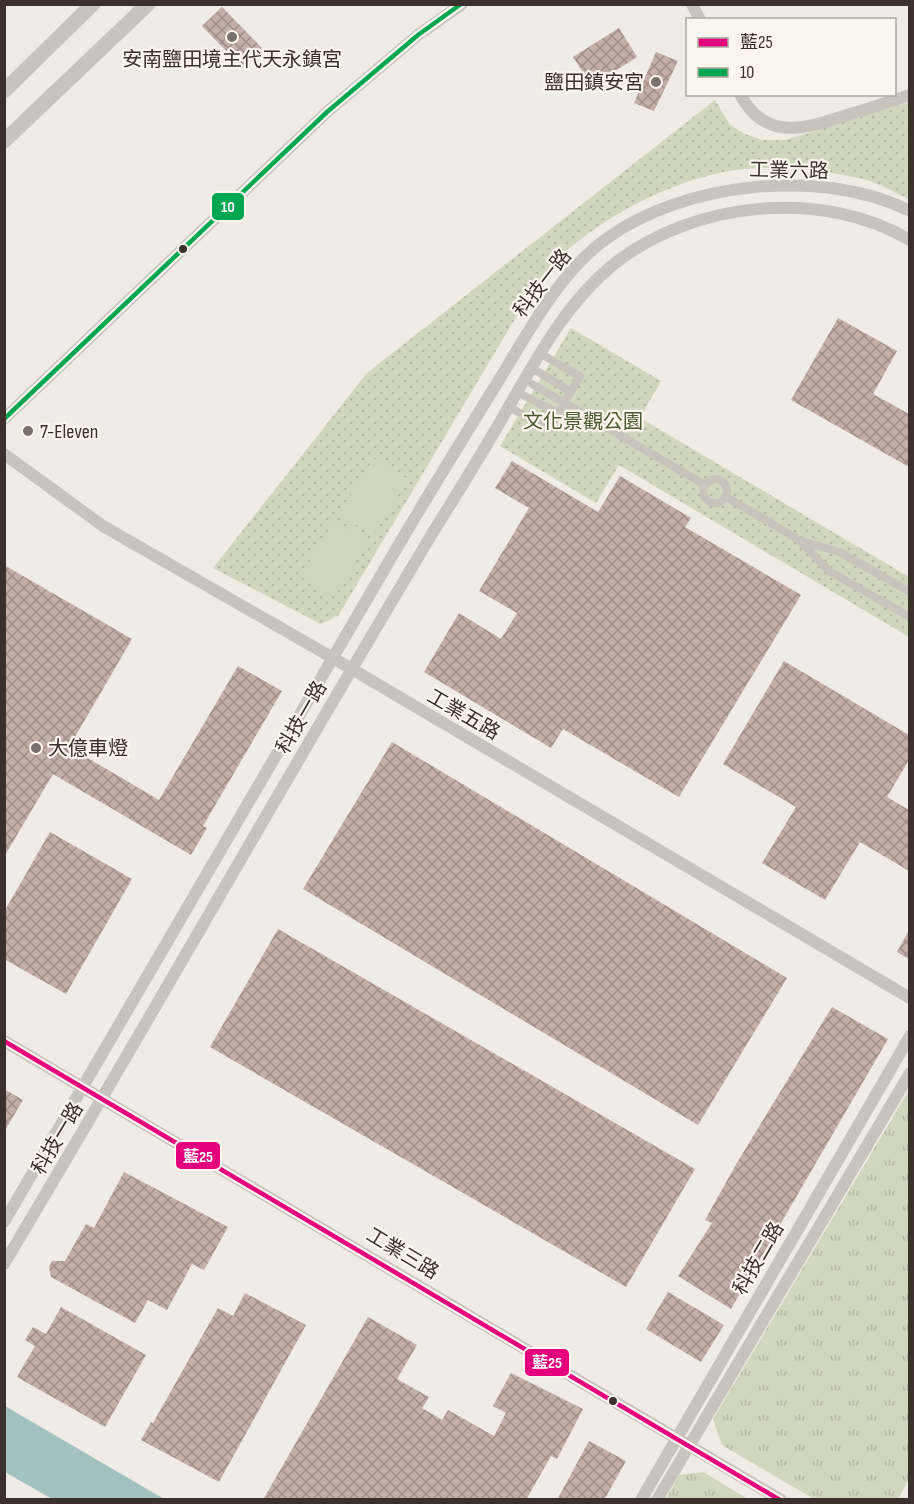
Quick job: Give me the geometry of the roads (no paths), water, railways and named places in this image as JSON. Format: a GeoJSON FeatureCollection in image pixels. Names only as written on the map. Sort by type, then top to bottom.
{"type":"FeatureCollection","features":[{"type":"Feature","properties":{"kind":"street"},"geometry":{"type":"LineString","coordinates":[[4,91],[93,4]]}},
{"type":"Feature","properties":{"kind":"street"},"geometry":{"type":"LineString","coordinates":[[4,141],[148,4]]}},
{"type":"Feature","properties":{"kind":"street"},"geometry":{"type":"LineString","coordinates":[[4,420],[327,112],[418,35],[462,4]]}},
{"type":"Feature","properties":{"kind":"street"},"geometry":{"type":"LineString","coordinates":[[692,4],[699,18]]}},
{"type":"Feature","properties":{"kind":"street"},"geometry":{"type":"LineString","coordinates":[[741,96],[754,115],[767,123],[785,128],[804,129],[909,95]]}},
{"type":"Feature","properties":{"kind":"street","name":"工業六路"},"geometry":{"type":"LineString","coordinates":[[668,206],[724,190],[807,187],[862,194],[909,211]]}},
{"type":"Feature","properties":{"kind":"street","name":"科技一路"},"geometry":{"type":"LineString","coordinates":[[4,1222],[426,496],[526,335],[573,269],[606,238],[668,206]]}},
{"type":"Feature","properties":{"kind":"street","name":"工業六路"},"geometry":{"type":"LineString","coordinates":[[674,228],[721,213],[775,208],[822,212],[863,220],[909,240]]}},
{"type":"Feature","properties":{"kind":"street","name":"科技一路"},"geometry":{"type":"LineString","coordinates":[[4,1264],[104,1098],[350,670],[541,354],[582,292],[617,262],[674,228]]}},
{"type":"Feature","properties":{"kind":"street"},"geometry":{"type":"LineString","coordinates":[[509,407],[549,429],[565,403],[580,376],[541,354]]}},
{"type":"Feature","properties":{"kind":"street"},"geometry":{"type":"LineString","coordinates":[[532,368],[571,392]]}},
{"type":"Feature","properties":{"kind":"street"},"geometry":{"type":"LineString","coordinates":[[532,384],[705,485]]}},
{"type":"Feature","properties":{"kind":"street"},"geometry":{"type":"LineString","coordinates":[[518,392],[558,413]]}},
{"type":"Feature","properties":{"kind":"street","name":"工業五路"},"geometry":{"type":"LineString","coordinates":[[4,454],[103,526],[333,658],[909,998]]}},
{"type":"Feature","properties":{"kind":"street"},"geometry":{"type":"LineString","coordinates":[[711,480],[722,482],[726,489],[725,496],[716,503],[709,501],[703,492],[705,485],[711,480]]}},
{"type":"Feature","properties":{"kind":"street"},"geometry":{"type":"LineString","coordinates":[[725,496],[801,541],[840,552],[909,592]]}},
{"type":"Feature","properties":{"kind":"street"},"geometry":{"type":"LineString","coordinates":[[801,541],[829,571],[909,617]]}},
{"type":"Feature","properties":{"kind":"street","name":"科技二路"},"geometry":{"type":"LineString","coordinates":[[641,1500],[909,1036]]}},
{"type":"Feature","properties":{"kind":"street","name":"工業三路"},"geometry":{"type":"LineString","coordinates":[[4,1041],[781,1500]]}},
{"type":"Feature","properties":{"kind":"street","name":"科技二路"},"geometry":{"type":"LineString","coordinates":[[657,1500],[909,1073]]}},
{"type":"Feature","properties":{"kind":"water"},"geometry":{"type":"Polygon","coordinates":[[[5,1406],[164,1499],[52,1499],[5,1472],[5,1406]]]}},
{"type":"Feature","properties":{"kind":"place","name":"安南鹽田境主代天永鎮宮"},"geometry":{"type":"Point","coordinates":[232,37]}},
{"type":"Feature","properties":{"kind":"place","name":"鹽田鎮安宮"},"geometry":{"type":"Point","coordinates":[656,82]}},
{"type":"Feature","properties":{"kind":"place","name":"7-Eleven"},"geometry":{"type":"Point","coordinates":[28,431]}},
{"type":"Feature","properties":{"kind":"place","name":"大億車燈"},"geometry":{"type":"Point","coordinates":[36,748]}},
{"type":"Feature","properties":{"kind":"park label","name":"文化景觀公園"},"geometry":{"type":"Point","coordinates":[583,421]}}]}
